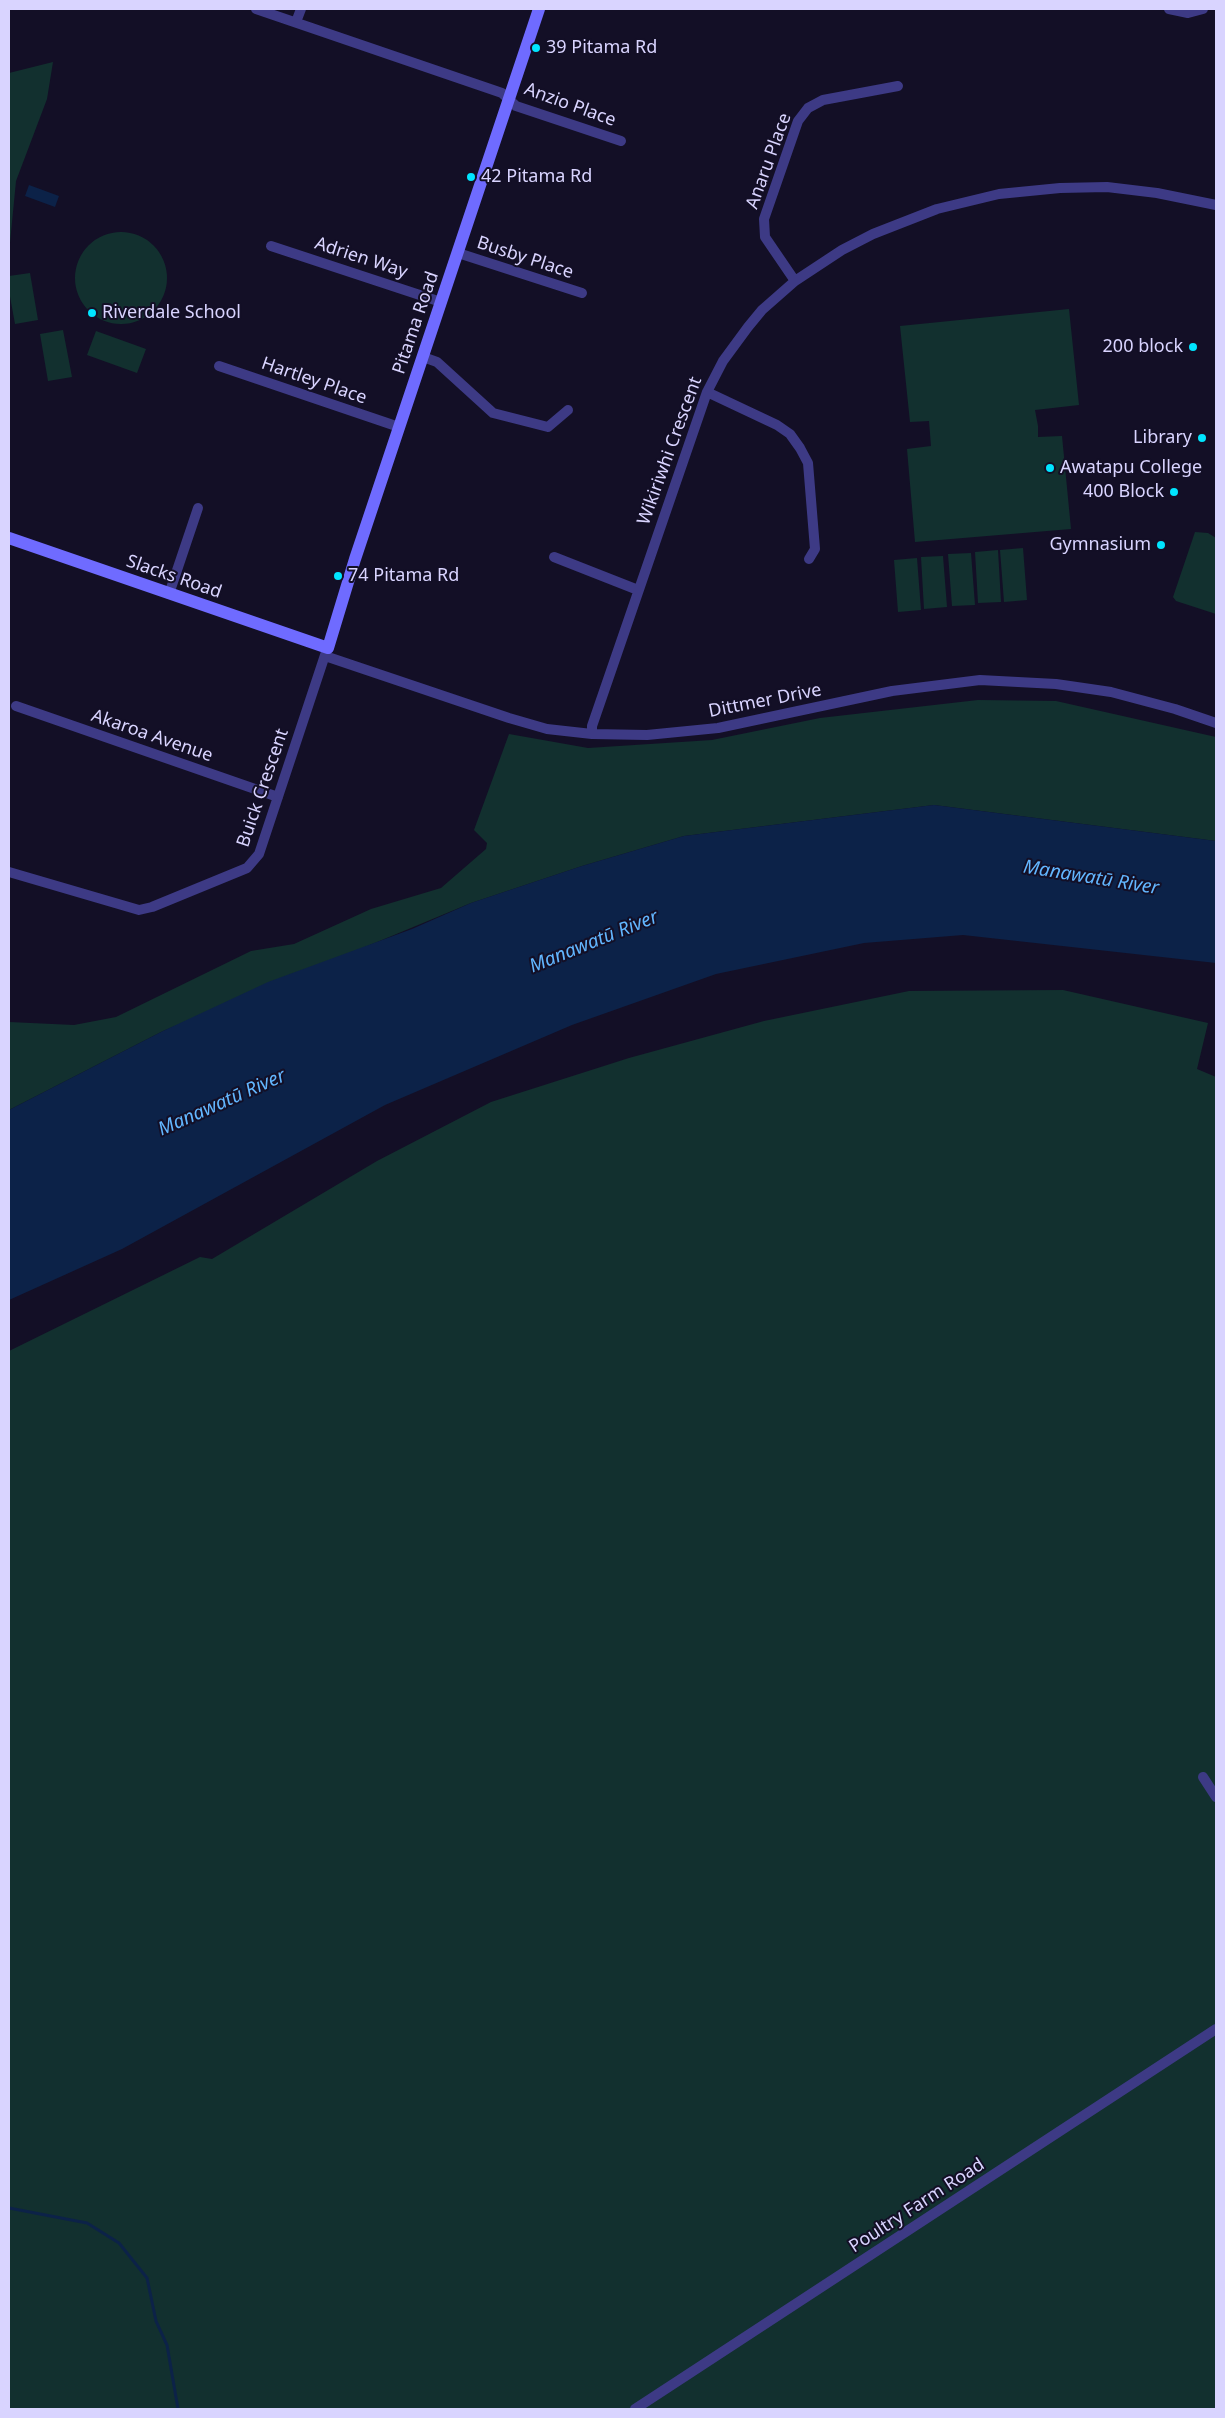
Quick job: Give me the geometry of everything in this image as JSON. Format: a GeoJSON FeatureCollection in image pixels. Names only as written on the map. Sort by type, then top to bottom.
{"type":"FeatureCollection","features":[{"type":"Feature","properties":{"kind":"street","name":"Anzio Place"},"geometry":{"type":"LineString","coordinates":[[256,9],[502,93],[516,106],[621,140]]}},
{"type":"Feature","properties":{"kind":"street"},"geometry":{"type":"LineString","coordinates":[[296,22],[300,9]]}},
{"type":"Feature","properties":{"kind":"street","name":"Pitama Road"},"geometry":{"type":"LineString","coordinates":[[326,652],[399,426],[539,9]]}},
{"type":"Feature","properties":{"kind":"street"},"geometry":{"type":"LineString","coordinates":[[1169,9],[1188,14],[1203,9]]}},
{"type":"Feature","properties":{"kind":"street","name":"Anaru Place"},"geometry":{"type":"LineString","coordinates":[[795,281],[765,237],[764,219],[798,121],[808,108],[823,100],[898,86]]}},
{"type":"Feature","properties":{"kind":"street","name":"Wikiriwhi Crescent"},"geometry":{"type":"LineString","coordinates":[[592,734],[592,726],[707,392],[724,361],[748,327],[762,310],[795,281],[842,250],[873,234],[937,209],[999,194],[1060,188],[1107,188],[1157,193],[1216,205]]}},
{"type":"Feature","properties":{"kind":"street","name":"Adrien Way"},"geometry":{"type":"LineString","coordinates":[[271,246],[441,302]]}},
{"type":"Feature","properties":{"kind":"street","name":"Busby Place"},"geometry":{"type":"LineString","coordinates":[[458,252],[582,293]]}},
{"type":"Feature","properties":{"kind":"street"},"geometry":{"type":"LineString","coordinates":[[423,357],[438,362],[493,413],[548,427],[568,410]]}},
{"type":"Feature","properties":{"kind":"street","name":"Hartley Place"},"geometry":{"type":"LineString","coordinates":[[219,366],[399,426]]}},
{"type":"Feature","properties":{"kind":"street"},"geometry":{"type":"LineString","coordinates":[[707,392],[777,425],[790,434],[800,448],[808,463],[815,549],[809,559]]}},
{"type":"Feature","properties":{"kind":"street"},"geometry":{"type":"LineString","coordinates":[[169,594],[198,508]]}},
{"type":"Feature","properties":{"kind":"street","name":"Slacks Road"},"geometry":{"type":"LineString","coordinates":[[9,538],[326,652]]}},
{"type":"Feature","properties":{"kind":"street"},"geometry":{"type":"LineString","coordinates":[[554,557],[638,590]]}},
{"type":"Feature","properties":{"kind":"street","name":"Dittmer Drive"},"geometry":{"type":"LineString","coordinates":[[326,652],[509,718],[547,729],[592,734],[647,735],[718,728],[892,691],[980,680],[1056,684],[1111,692],[1176,709],[1216,724]]}},
{"type":"Feature","properties":{"kind":"street","name":"Buick Crescent"},"geometry":{"type":"LineString","coordinates":[[9,872],[48,882],[132,909],[145,910],[252,865],[259,854],[326,652]]}},
{"type":"Feature","properties":{"kind":"street","name":"Akaroa Avenue"},"geometry":{"type":"LineString","coordinates":[[16,706],[278,797]]}},
{"type":"Feature","properties":{"kind":"street"},"geometry":{"type":"LineString","coordinates":[[1203,1776],[1216,1797]]}},
{"type":"Feature","properties":{"kind":"street","name":"Poultry Farm Road"},"geometry":{"type":"LineString","coordinates":[[635,2409],[1216,2029]]}},
{"type":"Feature","properties":{"kind":"green space"},"geometry":{"type":"Polygon","coordinates":[[[53,62],[47,99],[16,181],[9,253],[9,73],[53,62]]]}},
{"type":"Feature","properties":{"kind":"green space"},"geometry":{"type":"Polygon","coordinates":[[[121,232],[139,235],[154,245],[164,260],[167,278],[164,296],[154,311],[139,321],[121,324],[103,321],[88,311],[78,296],[75,278],[78,260],[88,245],[103,235],[121,232]]]}},
{"type":"Feature","properties":{"kind":"green space"},"geometry":{"type":"Polygon","coordinates":[[[30,273],[38,320],[15,324],[9,291],[9,276],[30,273]]]}},
{"type":"Feature","properties":{"kind":"green space"},"geometry":{"type":"Polygon","coordinates":[[[1069,309],[1079,405],[1035,410],[1038,437],[1062,436],[1071,529],[915,542],[907,449],[931,446],[929,421],[910,422],[900,326],[1069,309]]]}},
{"type":"Feature","properties":{"kind":"green space"},"geometry":{"type":"Polygon","coordinates":[[[63,330],[72,377],[48,381],[40,334],[63,330]]]}},
{"type":"Feature","properties":{"kind":"green space"},"geometry":{"type":"Polygon","coordinates":[[[96,331],[146,349],[137,373],[87,355],[96,331]]]}},
{"type":"Feature","properties":{"kind":"green space"},"geometry":{"type":"Polygon","coordinates":[[[1195,532],[1208,533],[1216,538],[1216,614],[1176,601],[1173,597],[1195,532]]]}},
{"type":"Feature","properties":{"kind":"green space"},"geometry":{"type":"Polygon","coordinates":[[[1023,548],[1027,600],[1004,602],[1000,550],[1023,548]]]}},
{"type":"Feature","properties":{"kind":"green space"},"geometry":{"type":"Polygon","coordinates":[[[998,550],[1001,602],[978,603],[975,552],[998,550]]]}},
{"type":"Feature","properties":{"kind":"green space"},"geometry":{"type":"Polygon","coordinates":[[[971,553],[975,605],[952,606],[948,554],[971,553]]]}},
{"type":"Feature","properties":{"kind":"green space"},"geometry":{"type":"Polygon","coordinates":[[[943,556],[947,607],[924,609],[921,557],[943,556]]]}},
{"type":"Feature","properties":{"kind":"green space"},"geometry":{"type":"Polygon","coordinates":[[[917,558],[921,610],[898,612],[894,560],[917,558]]]}},
{"type":"Feature","properties":{"kind":"green space"},"geometry":{"type":"Polygon","coordinates":[[[978,700],[1056,701],[1216,737],[1216,841],[934,805],[684,836],[582,866],[471,903],[163,1031],[9,1110],[9,1022],[74,1025],[116,1017],[251,951],[294,944],[371,909],[441,888],[486,849],[487,843],[474,830],[509,734],[588,748],[712,740],[820,718],[978,700]]]}},
{"type":"Feature","properties":{"kind":"green space"},"geometry":{"type":"Polygon","coordinates":[[[1063,990],[1208,1023],[1197,1069],[1216,1077],[1216,2409],[9,2409],[9,1351],[200,1257],[212,1259],[377,1161],[491,1102],[629,1058],[764,1021],[909,991],[1063,990]]]}},
{"type":"Feature","properties":{"kind":"water"},"geometry":{"type":"Polygon","coordinates":[[[29,185],[59,196],[55,207],[25,196],[29,185]]]}},
{"type":"Feature","properties":{"kind":"water","name":"Manawatū River"},"geometry":{"type":"Polygon","coordinates":[[[934,805],[1216,841],[1216,963],[963,935],[864,943],[716,974],[572,1025],[385,1105],[122,1249],[9,1300],[9,1110],[163,1031],[268,982],[412,929],[471,903],[582,866],[684,836],[934,805]]]}},
{"type":"Feature","properties":{"kind":"waterway"},"geometry":{"type":"LineString","coordinates":[[9,2208],[87,2223],[119,2243],[147,2278],[156,2321],[167,2345],[178,2409]]}},
{"type":"Feature","properties":{"kind":"place","name":"39 Pitama Rd"},"geometry":{"type":"Point","coordinates":[536,48]}},
{"type":"Feature","properties":{"kind":"place","name":"42 Pitama Rd"},"geometry":{"type":"Point","coordinates":[471,177]}},
{"type":"Feature","properties":{"kind":"place","name":"Riverdale School"},"geometry":{"type":"Point","coordinates":[92,313]}},
{"type":"Feature","properties":{"kind":"place","name":"200 block"},"geometry":{"type":"Point","coordinates":[1193,347]}},
{"type":"Feature","properties":{"kind":"place","name":"Library"},"geometry":{"type":"Point","coordinates":[1202,438]}},
{"type":"Feature","properties":{"kind":"place","name":"Awatapu College"},"geometry":{"type":"Point","coordinates":[1050,468]}},
{"type":"Feature","properties":{"kind":"place","name":"400 Block"},"geometry":{"type":"Point","coordinates":[1174,492]}},
{"type":"Feature","properties":{"kind":"place","name":"Gymnasium"},"geometry":{"type":"Point","coordinates":[1161,545]}},
{"type":"Feature","properties":{"kind":"place","name":"74 Pitama Rd"},"geometry":{"type":"Point","coordinates":[338,576]}}]}
